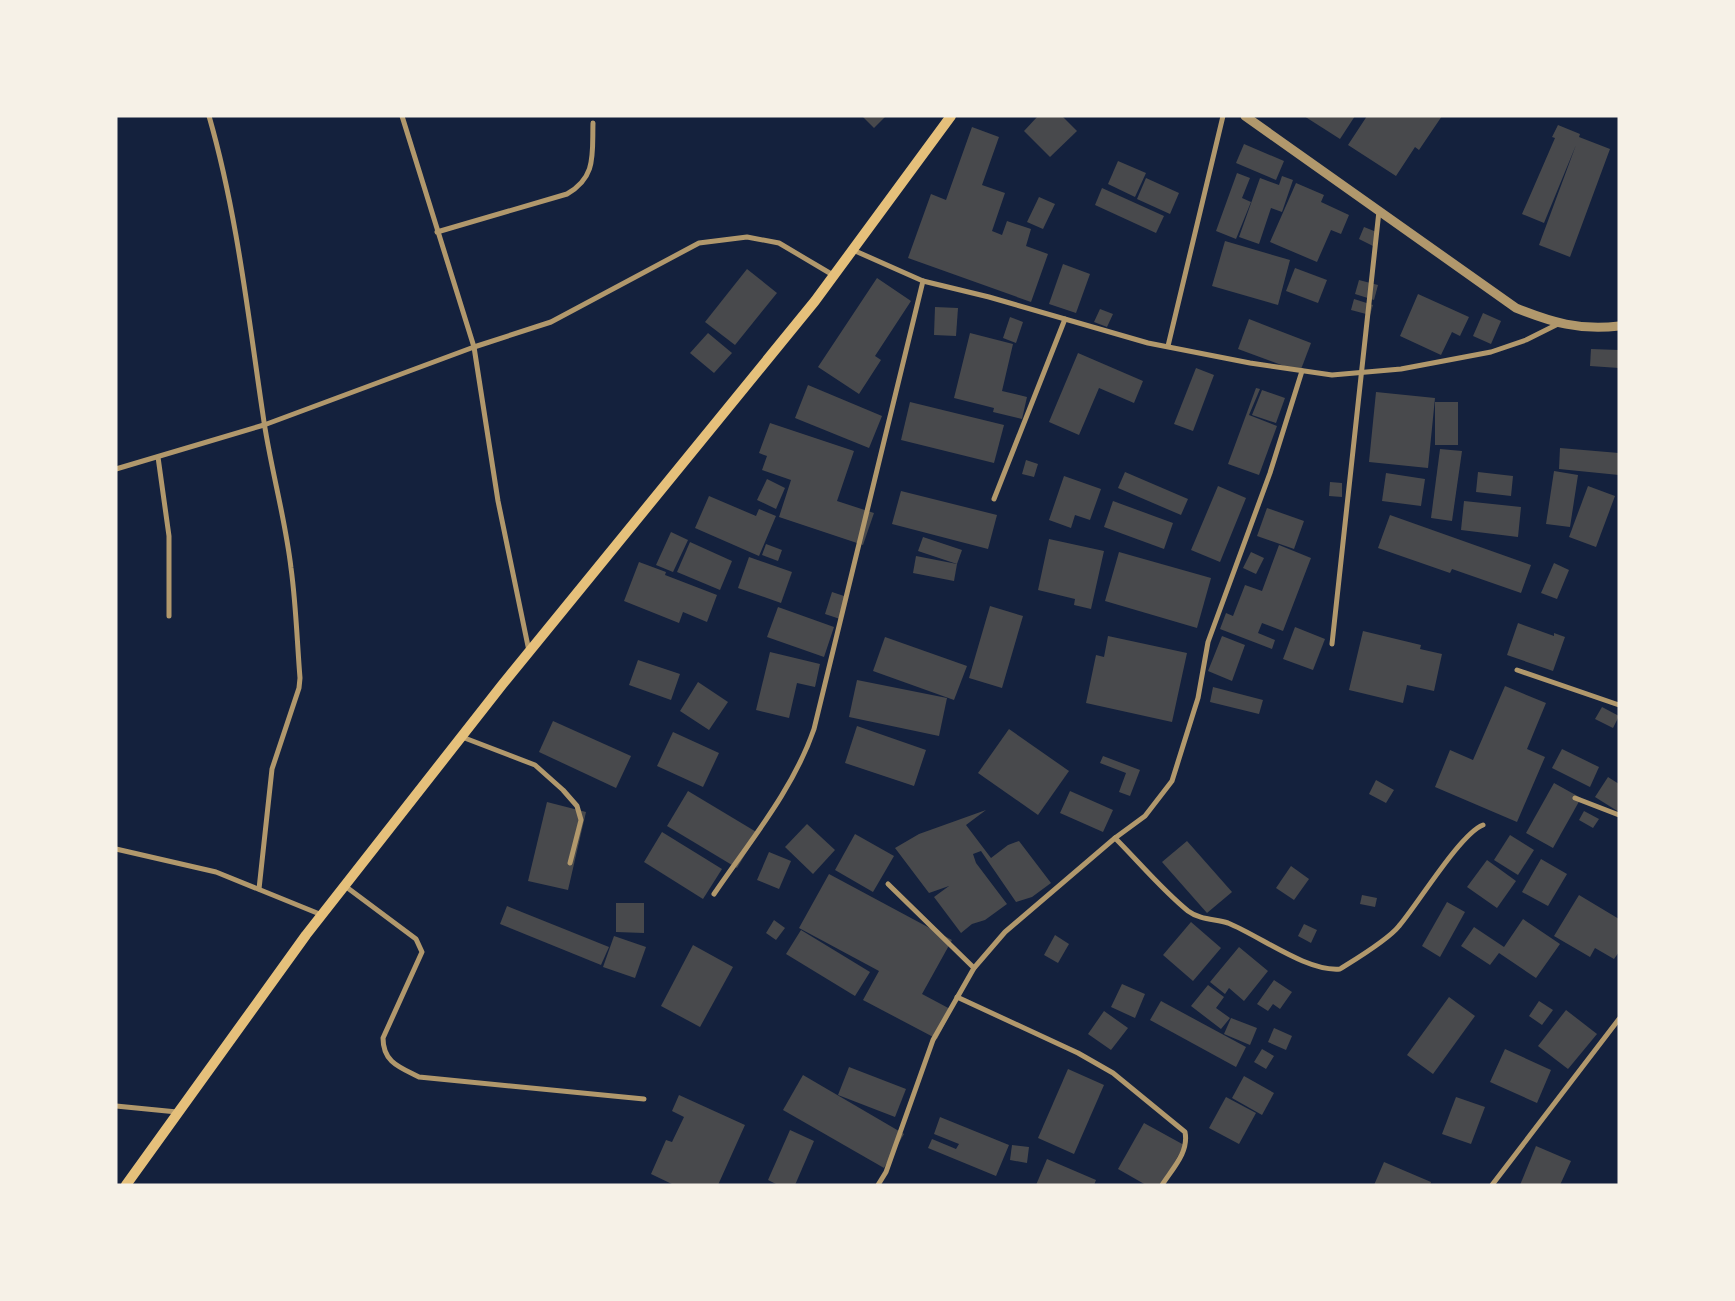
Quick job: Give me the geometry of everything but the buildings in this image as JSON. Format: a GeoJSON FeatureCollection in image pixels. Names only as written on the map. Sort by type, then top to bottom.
{"type":"FeatureCollection","features":[{"type":"Feature","properties":{"kind":"main road"},"geometry":{"type":"LineString","coordinates":[[126,1185],[344,886],[834,275],[951,116]]}},
{"type":"Feature","properties":{"kind":"street"},"geometry":{"type":"LineString","coordinates":[[209,116],[219,151],[236,233],[264,425],[291,568],[300,678],[299,688],[272,769],[258,889]]}},
{"type":"Feature","properties":{"kind":"street"},"geometry":{"type":"LineString","coordinates":[[402,116],[474,347],[498,501],[530,652]]}},
{"type":"Feature","properties":{"kind":"street"},"geometry":{"type":"LineString","coordinates":[[1168,346],[1223,116]]}},
{"type":"Feature","properties":{"kind":"street"},"geometry":{"type":"LineString","coordinates":[[1245,116],[1516,308],[1558,324],[1605,328],[1619,326]]}},
{"type":"Feature","properties":{"kind":"street"},"geometry":{"type":"LineString","coordinates":[[437,232],[567,194],[580,187],[587,178],[591,166],[593,123]]}},
{"type":"Feature","properties":{"kind":"street"},"geometry":{"type":"LineString","coordinates":[[1332,644],[1379,211]]}},
{"type":"Feature","properties":{"kind":"street"},"geometry":{"type":"LineString","coordinates":[[116,470],[264,425],[474,347],[551,322],[699,243],[723,238],[747,237],[779,243],[834,275]]}},
{"type":"Feature","properties":{"kind":"street"},"geometry":{"type":"LineString","coordinates":[[852,250],[923,281],[1148,343],[1332,375],[1401,369],[1490,352],[1526,340],[1558,324]]}},
{"type":"Feature","properties":{"kind":"street"},"geometry":{"type":"LineString","coordinates":[[714,894],[790,782],[804,756],[814,729],[923,281]]}},
{"type":"Feature","properties":{"kind":"street"},"geometry":{"type":"LineString","coordinates":[[994,499],[1064,319]]}},
{"type":"Feature","properties":{"kind":"street"},"geometry":{"type":"LineString","coordinates":[[878,1185],[886,1172],[933,1040],[974,968],[1005,932],[1115,838],[1145,816],[1172,781],[1198,698],[1208,642],[1270,473],[1302,371]]}},
{"type":"Feature","properties":{"kind":"street"},"geometry":{"type":"LineString","coordinates":[[158,458],[169,536],[169,616]]}},
{"type":"Feature","properties":{"kind":"street"},"geometry":{"type":"LineString","coordinates":[[1517,670],[1619,704]]}},
{"type":"Feature","properties":{"kind":"street"},"geometry":{"type":"LineString","coordinates":[[462,737],[535,765],[552,778],[577,806],[581,820],[570,863]]}},
{"type":"Feature","properties":{"kind":"street"},"geometry":{"type":"LineString","coordinates":[[1575,798],[1619,815]]}},
{"type":"Feature","properties":{"kind":"street"},"geometry":{"type":"LineString","coordinates":[[1115,838],[1189,912],[1210,920],[1227,923],[1314,965],[1330,970],[1340,969],[1398,928],[1462,842],[1474,828],[1483,825]]}},
{"type":"Feature","properties":{"kind":"street"},"geometry":{"type":"LineString","coordinates":[[116,849],[216,872],[322,915]]}},
{"type":"Feature","properties":{"kind":"street"},"geometry":{"type":"LineString","coordinates":[[888,884],[974,968]]}},
{"type":"Feature","properties":{"kind":"street"},"geometry":{"type":"LineString","coordinates":[[344,886],[416,939],[422,952],[383,1038],[383,1051],[396,1066],[419,1077],[644,1099]]}},
{"type":"Feature","properties":{"kind":"street"},"geometry":{"type":"LineString","coordinates":[[957,997],[1078,1053],[1113,1073],[1185,1132],[1182,1156],[1162,1185]]}},
{"type":"Feature","properties":{"kind":"street"},"geometry":{"type":"LineString","coordinates":[[1492,1185],[1619,1019]]}},
{"type":"Feature","properties":{"kind":"street"},"geometry":{"type":"LineString","coordinates":[[116,1106],[178,1112]]}}]}
